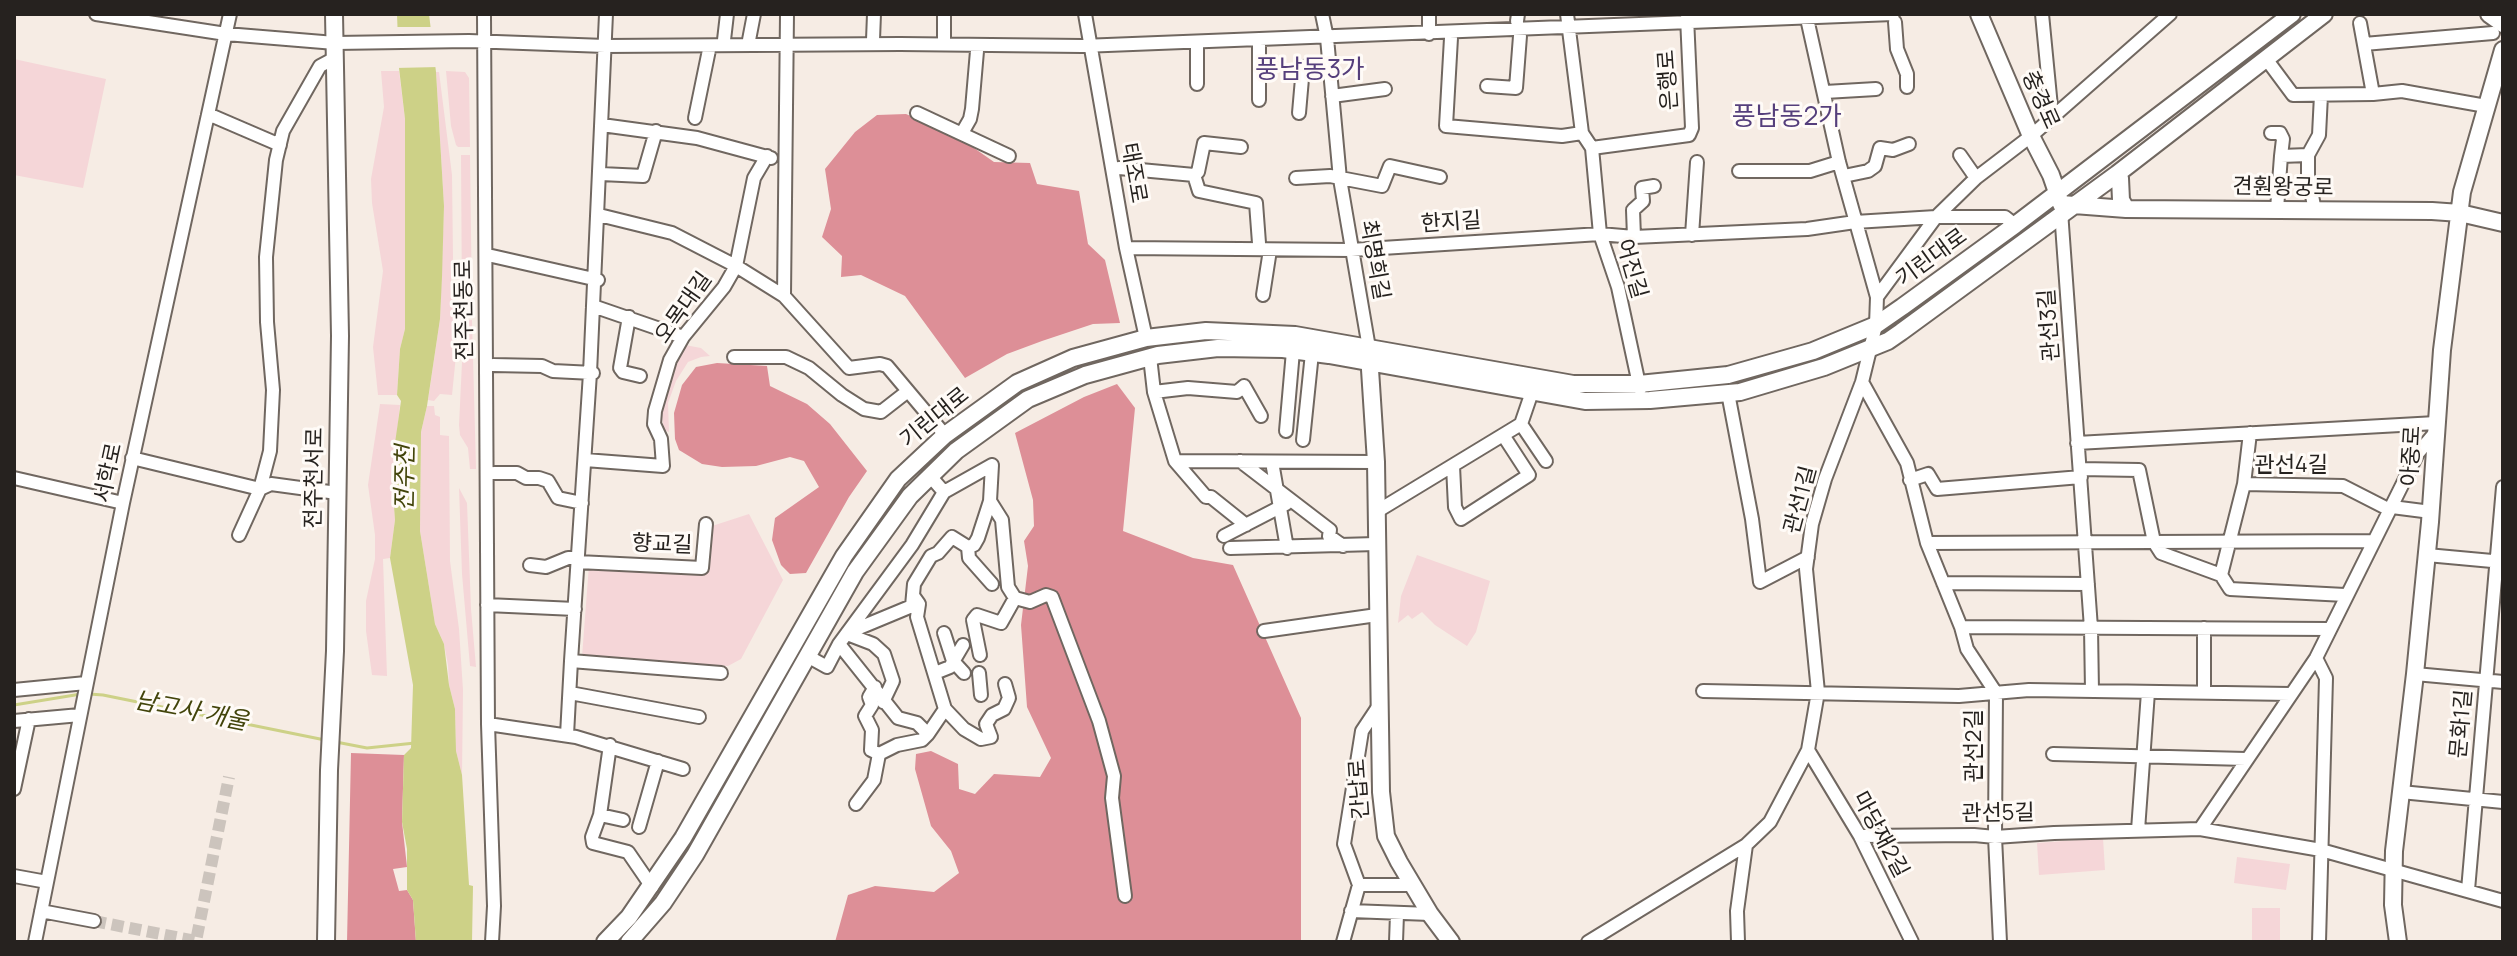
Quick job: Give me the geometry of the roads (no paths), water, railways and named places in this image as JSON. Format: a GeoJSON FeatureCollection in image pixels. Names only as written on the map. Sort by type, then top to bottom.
{"type":"FeatureCollection","features":[{"type":"Feature","properties":{"kind":"street","name":"은행로"},"geometry":{"type":"LineString","coordinates":[[96,14],[335,51],[361,41],[485,41],[605,46],[1090,46],[1429,34],[1568,21],[1806,16],[1894,18],[1897,49],[1906,66],[1907,87]]}},
{"type":"Feature","properties":{"kind":"street","name":"서학로"},"geometry":{"type":"LineString","coordinates":[[35,942],[132,458],[230,14]]}},
{"type":"Feature","properties":{"kind":"street","name":"전주천서로"},"geometry":{"type":"LineString","coordinates":[[326,942],[340,336],[334,14]]}},
{"type":"Feature","properties":{"kind":"street","name":"전주천동로"},"geometry":{"type":"LineString","coordinates":[[484,14],[492,942]]}},
{"type":"Feature","properties":{"kind":"street"},"geometry":{"type":"LineString","coordinates":[[567,735],[592,373],[606,14]]}},
{"type":"Feature","properties":{"kind":"street"},"geometry":{"type":"LineString","coordinates":[[724,40],[727,14]]}},
{"type":"Feature","properties":{"kind":"street"},"geometry":{"type":"LineString","coordinates":[[749,40],[754,14]]}},
{"type":"Feature","properties":{"kind":"street"},"geometry":{"type":"LineString","coordinates":[[784,296],[787,14]]}},
{"type":"Feature","properties":{"kind":"street"},"geometry":{"type":"LineString","coordinates":[[873,40],[874,14]]}},
{"type":"Feature","properties":{"kind":"street"},"geometry":{"type":"LineString","coordinates":[[944,14],[944,40]]}},
{"type":"Feature","properties":{"kind":"street","name":"태조로"},"geometry":{"type":"LineString","coordinates":[[1085,14],[1126,248],[1146,338]]}},
{"type":"Feature","properties":{"kind":"street","name":"최명희길"},"geometry":{"type":"LineString","coordinates":[[1322,14],[1340,179],[1370,356]]}},
{"type":"Feature","properties":{"kind":"street"},"geometry":{"type":"LineString","coordinates":[[1429,14],[1429,34]]}},
{"type":"Feature","properties":{"kind":"street","name":"충경로"},"geometry":{"type":"LineString","coordinates":[[1979,14],[2063,205]]}},
{"type":"Feature","properties":{"kind":"street"},"geometry":{"type":"LineString","coordinates":[[2042,14],[2052,117]]}},
{"type":"Feature","properties":{"kind":"street"},"geometry":{"type":"LineString","coordinates":[[1877,297],[1936,217],[1976,178],[2031,136],[2170,14]]}},
{"type":"Feature","properties":{"kind":"street","name":"기린대로"},"geometry":{"type":"LineString","coordinates":[[605,942],[652,887],[844,556],[898,479],[945,435],[1017,383],[1073,358],[1146,338],[1206,331],[1272,333],[1370,356],[1534,386],[1573,384],[1640,392],[1728,393],[1824,367],[1901,332],[2063,205],[2292,14]]}},
{"type":"Feature","properties":{"kind":"street","name":"기린대로"},"geometry":{"type":"LineString","coordinates":[[1640,392],[1728,375],[1813,351],[1876,325],[2015,225],[2063,205],[2117,174],[2324,14]]}},
{"type":"Feature","properties":{"kind":"street"},"geometry":{"type":"LineString","coordinates":[[2364,44],[2498,28],[2489,14]]}},
{"type":"Feature","properties":{"kind":"street","name":"관선1길"},"geometry":{"type":"LineString","coordinates":[[1588,942],[1746,845],[1770,822],[1808,750],[1818,692],[1806,569],[1812,524],[1825,479],[1862,382],[1876,325],[1877,297],[1839,162],[1806,16]]}},
{"type":"Feature","properties":{"kind":"street","name":"은행로"},"geometry":{"type":"LineString","coordinates":[[1592,148],[1689,135],[1692,128],[1686,18]]}},
{"type":"Feature","properties":{"kind":"street","name":"어진길"},"geometry":{"type":"LineString","coordinates":[[1568,21],[1582,133],[1592,148],[1600,234],[1618,287],[1640,392]]}},
{"type":"Feature","properties":{"kind":"street"},"geometry":{"type":"LineString","coordinates":[[2360,23],[2373,94]]}},
{"type":"Feature","properties":{"kind":"street"},"geometry":{"type":"LineString","coordinates":[[1487,86],[1516,88],[1520,36]]}},
{"type":"Feature","properties":{"kind":"street"},"geometry":{"type":"LineString","coordinates":[[1451,38],[1446,126],[1562,136],[1582,133]]}},
{"type":"Feature","properties":{"kind":"street"},"geometry":{"type":"LineString","coordinates":[[1259,45],[1259,100]]}},
{"type":"Feature","properties":{"kind":"street"},"geometry":{"type":"LineString","coordinates":[[1197,47],[1197,84]]}},
{"type":"Feature","properties":{"kind":"street"},"geometry":{"type":"LineString","coordinates":[[695,118],[709,50]]}},
{"type":"Feature","properties":{"kind":"street","name":"아중로"},"geometry":{"type":"LineString","coordinates":[[2398,942],[2393,905],[2393,869],[2427,555],[2442,350],[2462,192],[2503,50]]}},
{"type":"Feature","properties":{"kind":"street"},"geometry":{"type":"LineString","coordinates":[[239,535],[260,489],[270,451],[273,390],[267,322],[266,257],[280,145],[283,131],[320,66],[335,51]]}},
{"type":"Feature","properties":{"kind":"street"},"geometry":{"type":"LineString","coordinates":[[962,133],[972,109],[977,51]]}},
{"type":"Feature","properties":{"kind":"street"},"geometry":{"type":"LineString","coordinates":[[2267,60],[2293,95],[2402,91],[2486,106]]}},
{"type":"Feature","properties":{"kind":"street"},"geometry":{"type":"LineString","coordinates":[[1299,113],[1303,67],[1329,65]]}},
{"type":"Feature","properties":{"kind":"street"},"geometry":{"type":"LineString","coordinates":[[1332,96],[1385,89]]}},
{"type":"Feature","properties":{"kind":"street"},"geometry":{"type":"LineString","coordinates":[[1825,92],[1876,89]]}},
{"type":"Feature","properties":{"kind":"street"},"geometry":{"type":"LineString","coordinates":[[2315,211],[2308,175],[2308,155],[2319,135],[2321,95]]}},
{"type":"Feature","properties":{"kind":"street"},"geometry":{"type":"LineString","coordinates":[[917,113],[1009,156]]}},
{"type":"Feature","properties":{"kind":"street"},"geometry":{"type":"LineString","coordinates":[[208,114],[280,145]]}},
{"type":"Feature","properties":{"kind":"street"},"geometry":{"type":"LineString","coordinates":[[602,125],[697,138],[767,156],[785,167]]}},
{"type":"Feature","properties":{"kind":"street"},"geometry":{"type":"LineString","coordinates":[[601,174],[643,176],[656,131]]}},
{"type":"Feature","properties":{"kind":"street"},"geometry":{"type":"LineString","coordinates":[[2271,133],[2280,133],[2283,139],[2277,209]]}},
{"type":"Feature","properties":{"kind":"street"},"geometry":{"type":"LineString","coordinates":[[1241,147],[1204,143],[1198,172],[1194,175],[1199,191],[1256,203],[1265,246],[1263,295]]}},
{"type":"Feature","properties":{"kind":"street"},"geometry":{"type":"LineString","coordinates":[[1844,176],[1868,171],[1875,166],[1880,148],[1893,150],[1909,144]]}},
{"type":"Feature","properties":{"kind":"street"},"geometry":{"type":"LineString","coordinates":[[1960,155],[1976,178]]}},
{"type":"Feature","properties":{"kind":"street"},"geometry":{"type":"LineString","coordinates":[[2281,156],[2308,155]]}},
{"type":"Feature","properties":{"kind":"street","name":"오목대길"},"geometry":{"type":"LineString","coordinates":[[585,460],[663,466],[661,439],[654,424],[670,360],[683,337],[724,287],[736,266],[754,178],[767,156]]}},
{"type":"Feature","properties":{"kind":"street"},"geometry":{"type":"LineString","coordinates":[[1692,235],[1697,162]]}},
{"type":"Feature","properties":{"kind":"street"},"geometry":{"type":"LineString","coordinates":[[1739,171],[1810,171],[1839,162]]}},
{"type":"Feature","properties":{"kind":"street","name":"최명희길"},"geometry":{"type":"LineString","coordinates":[[1296,178],[1330,176],[1382,186],[1390,166],[1422,176],[1440,177]]}},
{"type":"Feature","properties":{"kind":"street","name":"태조로"},"geometry":{"type":"LineString","coordinates":[[1119,168],[1194,175]]}},
{"type":"Feature","properties":{"kind":"street"},"geometry":{"type":"LineString","coordinates":[[2117,174],[2121,200],[2126,209]]}},
{"type":"Feature","properties":{"kind":"street"},"geometry":{"type":"LineString","coordinates":[[1634,237],[1633,210],[1643,201],[1642,188],[1654,186]]}},
{"type":"Feature","properties":{"kind":"street","name":"견훤왕궁로"},"geometry":{"type":"LineString","coordinates":[[2063,205],[2126,209],[2460,213],[2503,223]]}},
{"type":"Feature","properties":{"kind":"street","name":"관선3길"},"geometry":{"type":"LineString","coordinates":[[2063,205],[2091,628],[2092,691]]}},
{"type":"Feature","properties":{"kind":"street"},"geometry":{"type":"LineString","coordinates":[[599,215],[672,233],[736,266]]}},
{"type":"Feature","properties":{"kind":"street","name":"한지길"},"geometry":{"type":"LineString","coordinates":[[1126,248],[1265,246],[1351,250],[1600,234],[1634,237],[1807,229],[1855,222],[1936,217],[2005,217],[2015,225]]}},
{"type":"Feature","properties":{"kind":"street"},"geometry":{"type":"LineString","coordinates":[[492,256],[596,280]]}},
{"type":"Feature","properties":{"kind":"street","name":"오목대길"},"geometry":{"type":"LineString","coordinates":[[736,266],[784,296],[849,368],[887,366],[945,435]]}},
{"type":"Feature","properties":{"kind":"street"},"geometry":{"type":"LineString","coordinates":[[593,306],[683,337]]}},
{"type":"Feature","properties":{"kind":"street"},"geometry":{"type":"LineString","coordinates":[[629,317],[620,368],[623,372],[640,376]]}},
{"type":"Feature","properties":{"kind":"street","name":"기린대로"},"geometry":{"type":"LineString","coordinates":[[629,942],[663,903],[695,855],[855,572],[910,496],[956,451],[1028,399],[1085,375],[1150,357],[1218,348],[1370,356]]}},
{"type":"Feature","properties":{"kind":"street"},"geometry":{"type":"LineString","coordinates":[[1286,431],[1293,351]]}},
{"type":"Feature","properties":{"kind":"street"},"geometry":{"type":"LineString","coordinates":[[1303,440],[1312,353]]}},
{"type":"Feature","properties":{"kind":"street","name":"간납로"},"geometry":{"type":"LineString","coordinates":[[1370,356],[1376,462],[1378,707],[1386,836],[1430,914],[1451,942]]}},
{"type":"Feature","properties":{"kind":"street"},"geometry":{"type":"LineString","coordinates":[[734,357],[786,357],[809,368],[864,409],[881,412],[908,391]]}},
{"type":"Feature","properties":{"kind":"street"},"geometry":{"type":"LineString","coordinates":[[1150,357],[1154,392],[1175,461],[1206,497],[1211,497],[1246,525]]}},
{"type":"Feature","properties":{"kind":"street","name":"전주천동로"},"geometry":{"type":"LineString","coordinates":[[493,365],[542,366],[553,371],[592,373]]}},
{"type":"Feature","properties":{"kind":"street","name":"관선2길"},"geometry":{"type":"LineString","coordinates":[[1862,382],[1907,463],[1927,543],[1967,649],[1996,693],[1995,837],[2000,942]]}},
{"type":"Feature","properties":{"kind":"street"},"geometry":{"type":"LineString","coordinates":[[1154,392],[1188,388],[1237,392],[1244,386],[1261,416]]}},
{"type":"Feature","properties":{"kind":"street"},"geometry":{"type":"LineString","coordinates":[[1376,512],[1521,424],[1534,386]]}},
{"type":"Feature","properties":{"kind":"street"},"geometry":{"type":"LineString","coordinates":[[1728,393],[1752,519],[1760,582],[1808,557]]}},
{"type":"Feature","properties":{"kind":"street"},"geometry":{"type":"LineString","coordinates":[[1521,424],[1546,461]]}},
{"type":"Feature","properties":{"kind":"street"},"geometry":{"type":"LineString","coordinates":[[2200,829],[2316,658],[2418,453],[2436,428]]}},
{"type":"Feature","properties":{"kind":"street","name":"관선4길"},"geometry":{"type":"LineString","coordinates":[[2250,433],[2436,428]]}},
{"type":"Feature","properties":{"kind":"street"},"geometry":{"type":"LineString","coordinates":[[2077,443],[2250,433],[2244,484]]}},
{"type":"Feature","properties":{"kind":"street"},"geometry":{"type":"LineString","coordinates":[[1461,519],[1529,475],[1503,435]]}},
{"type":"Feature","properties":{"kind":"street"},"geometry":{"type":"LineString","coordinates":[[132,458],[260,489],[271,484],[337,493]]}},
{"type":"Feature","properties":{"kind":"street"},"geometry":{"type":"LineString","coordinates":[[1175,461],[1376,462]]}},
{"type":"Feature","properties":{"kind":"street"},"geometry":{"type":"LineString","coordinates":[[1240,461],[1277,490],[1286,504],[1330,530],[1329,536],[1343,546]]}},
{"type":"Feature","properties":{"kind":"street"},"geometry":{"type":"LineString","coordinates":[[1272,462],[1277,490]]}},
{"type":"Feature","properties":{"kind":"street"},"geometry":{"type":"LineString","coordinates":[[809,657],[827,667],[843,639],[912,545],[944,492],[992,465],[990,501],[978,538],[974,545],[968,547]]}},
{"type":"Feature","properties":{"kind":"street"},"geometry":{"type":"LineString","coordinates":[[1453,466],[1455,507],[1461,519],[1458,534]]}},
{"type":"Feature","properties":{"kind":"street"},"geometry":{"type":"LineString","coordinates":[[1910,480],[1928,474],[1937,489],[2080,473],[2139,470],[2154,542],[2161,553],[2221,575],[2230,589],[2345,595]]}},
{"type":"Feature","properties":{"kind":"street"},"geometry":{"type":"LineString","coordinates":[[494,473],[517,473],[526,478],[548,481],[558,498],[582,503]]}},
{"type":"Feature","properties":{"kind":"street"},"geometry":{"type":"LineString","coordinates":[[930,476],[944,492]]}},
{"type":"Feature","properties":{"kind":"street"},"geometry":{"type":"LineString","coordinates":[[14,478],[123,503]]}},
{"type":"Feature","properties":{"kind":"street","name":"관선4길"},"geometry":{"type":"LineString","coordinates":[[2221,575],[2244,484],[2343,486],[2391,509],[2431,512]]}},
{"type":"Feature","properties":{"kind":"street","name":"문화1길"},"geometry":{"type":"LineString","coordinates":[[2468,890],[2500,561],[2503,487]]}},
{"type":"Feature","properties":{"kind":"street"},"geometry":{"type":"LineString","coordinates":[[990,501],[1002,520],[1008,587],[1015,598],[1030,602],[1046,595],[1052,597],[1099,721],[1114,776],[1112,798],[1125,896]]}},
{"type":"Feature","properties":{"kind":"street"},"geometry":{"type":"LineString","coordinates":[[1286,504],[1246,525],[1227,542],[1287,548],[1376,544]]}},
{"type":"Feature","properties":{"kind":"street"},"geometry":{"type":"LineString","coordinates":[[1286,504],[1287,548]]}},
{"type":"Feature","properties":{"kind":"street","name":"향교길"},"geometry":{"type":"LineString","coordinates":[[578,560],[702,568],[706,524]]}},
{"type":"Feature","properties":{"kind":"street"},"geometry":{"type":"LineString","coordinates":[[843,639],[912,606],[914,584],[931,556],[952,537],[968,547]]}},
{"type":"Feature","properties":{"kind":"street"},"geometry":{"type":"LineString","coordinates":[[1927,543],[2374,541]]}},
{"type":"Feature","properties":{"kind":"street"},"geometry":{"type":"LineString","coordinates":[[912,545],[931,556]]}},
{"type":"Feature","properties":{"kind":"street"},"geometry":{"type":"LineString","coordinates":[[968,547],[969,558],[992,584]]}},
{"type":"Feature","properties":{"kind":"street"},"geometry":{"type":"LineString","coordinates":[[2427,555],[2500,561]]}},
{"type":"Feature","properties":{"kind":"street"},"geometry":{"type":"LineString","coordinates":[[530,565],[546,567],[568,558],[578,560]]}},
{"type":"Feature","properties":{"kind":"street"},"geometry":{"type":"LineString","coordinates":[[1943,583],[2088,584]]}},
{"type":"Feature","properties":{"kind":"street"},"geometry":{"type":"LineString","coordinates":[[914,597],[919,604],[917,617],[945,709],[964,729],[981,739],[991,737],[986,724],[992,715],[1004,709],[1009,698],[1005,684]]}},
{"type":"Feature","properties":{"kind":"street"},"geometry":{"type":"LineString","coordinates":[[980,655],[973,620],[977,615],[1001,623],[1015,598]]}},
{"type":"Feature","properties":{"kind":"street"},"geometry":{"type":"LineString","coordinates":[[487,605],[575,609]]}},
{"type":"Feature","properties":{"kind":"street"},"geometry":{"type":"LineString","coordinates":[[1264,631],[1377,615]]}},
{"type":"Feature","properties":{"kind":"street"},"geometry":{"type":"LineString","coordinates":[[1961,627],[2329,629]]}},
{"type":"Feature","properties":{"kind":"street"},"geometry":{"type":"LineString","coordinates":[[2204,628],[2204,692]]}},
{"type":"Feature","properties":{"kind":"street"},"geometry":{"type":"LineString","coordinates":[[944,633],[954,663],[964,673]]}},
{"type":"Feature","properties":{"kind":"street"},"geometry":{"type":"LineString","coordinates":[[843,639],[883,702],[898,718],[917,723],[928,734]]}},
{"type":"Feature","properties":{"kind":"street"},"geometry":{"type":"LineString","coordinates":[[843,639],[873,644],[884,654],[893,681],[883,702]]}},
{"type":"Feature","properties":{"kind":"street"},"geometry":{"type":"LineString","coordinates":[[935,673],[954,663],[963,645]]}},
{"type":"Feature","properties":{"kind":"street"},"geometry":{"type":"LineString","coordinates":[[2316,658],[2326,678],[2319,942]]}},
{"type":"Feature","properties":{"kind":"street"},"geometry":{"type":"LineString","coordinates":[[571,661],[721,673]]}},
{"type":"Feature","properties":{"kind":"street"},"geometry":{"type":"LineString","coordinates":[[979,673],[981,695]]}},
{"type":"Feature","properties":{"kind":"street"},"geometry":{"type":"LineString","coordinates":[[2415,674],[2503,682]]}},
{"type":"Feature","properties":{"kind":"street"},"geometry":{"type":"LineString","coordinates":[[875,687],[869,697],[872,705],[865,716],[872,730],[871,750],[879,754]]}},
{"type":"Feature","properties":{"kind":"street"},"geometry":{"type":"LineString","coordinates":[[16,689],[84,691]]}},
{"type":"Feature","properties":{"kind":"street","name":"관선2길"},"geometry":{"type":"LineString","coordinates":[[1818,692],[1927,695],[2029,690],[2092,691]]}},
{"type":"Feature","properties":{"kind":"street"},"geometry":{"type":"LineString","coordinates":[[1703,691],[1818,692]]}},
{"type":"Feature","properties":{"kind":"street"},"geometry":{"type":"LineString","coordinates":[[2092,691],[2290,694]]}},
{"type":"Feature","properties":{"kind":"street"},"geometry":{"type":"LineString","coordinates":[[2138,830],[2148,692]]}},
{"type":"Feature","properties":{"kind":"street"},"geometry":{"type":"LineString","coordinates":[[570,693],[699,717]]}},
{"type":"Feature","properties":{"kind":"street"},"geometry":{"type":"LineString","coordinates":[[1343,942],[1359,885],[1344,844],[1362,731],[1378,707]]}},
{"type":"Feature","properties":{"kind":"street"},"geometry":{"type":"LineString","coordinates":[[879,754],[897,745],[922,740],[945,709]]}},
{"type":"Feature","properties":{"kind":"street"},"geometry":{"type":"LineString","coordinates":[[14,721],[80,715]]}},
{"type":"Feature","properties":{"kind":"street"},"geometry":{"type":"LineString","coordinates":[[14,789],[29,719]]}},
{"type":"Feature","properties":{"kind":"street"},"geometry":{"type":"LineString","coordinates":[[488,724],[567,735],[610,745],[683,769]]}},
{"type":"Feature","properties":{"kind":"street"},"geometry":{"type":"LineString","coordinates":[[610,745],[593,843],[628,852],[652,887]]}},
{"type":"Feature","properties":{"kind":"street","name":"마당재2길"},"geometry":{"type":"LineString","coordinates":[[1808,750],[1860,836],[1912,942]]}},
{"type":"Feature","properties":{"kind":"street"},"geometry":{"type":"LineString","coordinates":[[856,804],[874,780],[879,754]]}},
{"type":"Feature","properties":{"kind":"street"},"geometry":{"type":"LineString","coordinates":[[2053,754],[2246,759]]}},
{"type":"Feature","properties":{"kind":"street"},"geometry":{"type":"LineString","coordinates":[[639,827],[658,761]]}},
{"type":"Feature","properties":{"kind":"street"},"geometry":{"type":"LineString","coordinates":[[2401,792],[2503,802]]}},
{"type":"Feature","properties":{"kind":"street"},"geometry":{"type":"LineString","coordinates":[[600,815],[623,820]]}},
{"type":"Feature","properties":{"kind":"street","name":"관선5길"},"geometry":{"type":"LineString","coordinates":[[1860,836],[1995,837],[2200,829],[2321,850],[2393,869]]}},
{"type":"Feature","properties":{"kind":"street"},"geometry":{"type":"LineString","coordinates":[[1738,942],[1737,911],[1746,845]]}},
{"type":"Feature","properties":{"kind":"street"},"geometry":{"type":"LineString","coordinates":[[2393,869],[2503,901]]}},
{"type":"Feature","properties":{"kind":"street"},"geometry":{"type":"LineString","coordinates":[[14,876],[47,882]]}},
{"type":"Feature","properties":{"kind":"street"},"geometry":{"type":"LineString","coordinates":[[1359,885],[1413,885]]}},
{"type":"Feature","properties":{"kind":"street"},"geometry":{"type":"LineString","coordinates":[[41,911],[94,921]]}},
{"type":"Feature","properties":{"kind":"street"},"geometry":{"type":"LineString","coordinates":[[1351,911],[1430,914]]}},
{"type":"Feature","properties":{"kind":"street"},"geometry":{"type":"LineString","coordinates":[[1396,942],[1397,914]]}},
{"type":"Feature","properties":{"kind":"water","name":"전주천"},"geometry":{"type":"Polygon","coordinates":[[[397,14],[429,14],[436,72],[444,206],[442,277],[440,319],[421,432],[420,531],[435,624],[444,644],[455,709],[469,885],[473,886],[472,942],[416,942],[413,900],[407,890],[407,849],[402,822],[404,755],[411,748],[413,685],[390,558],[395,520],[392,480],[401,401],[397,395],[400,349],[405,329],[405,119],[397,14]]]}},
{"type":"Feature","properties":{"kind":"waterway","name":"남고사 개울"},"geometry":{"type":"LineString","coordinates":[[14,705],[81,694]]}},
{"type":"Feature","properties":{"kind":"waterway","name":"남고사 개울"},"geometry":{"type":"LineString","coordinates":[[89,694],[325,740]]}},
{"type":"Feature","properties":{"kind":"waterway"},"geometry":{"type":"LineString","coordinates":[[336,742],[367,748],[415,743]]}},
{"type":"Feature","properties":{"kind":"tunnel"},"geometry":{"type":"LineString","coordinates":[[94,921],[196,941],[229,777]]}},
{"type":"Feature","properties":{"kind":"district","name":"풍남동3가"},"geometry":{"type":"Point","coordinates":[1310,71]}},
{"type":"Feature","properties":{"kind":"district","name":"풍남동2가"},"geometry":{"type":"Point","coordinates":[1787,118]}}]}
